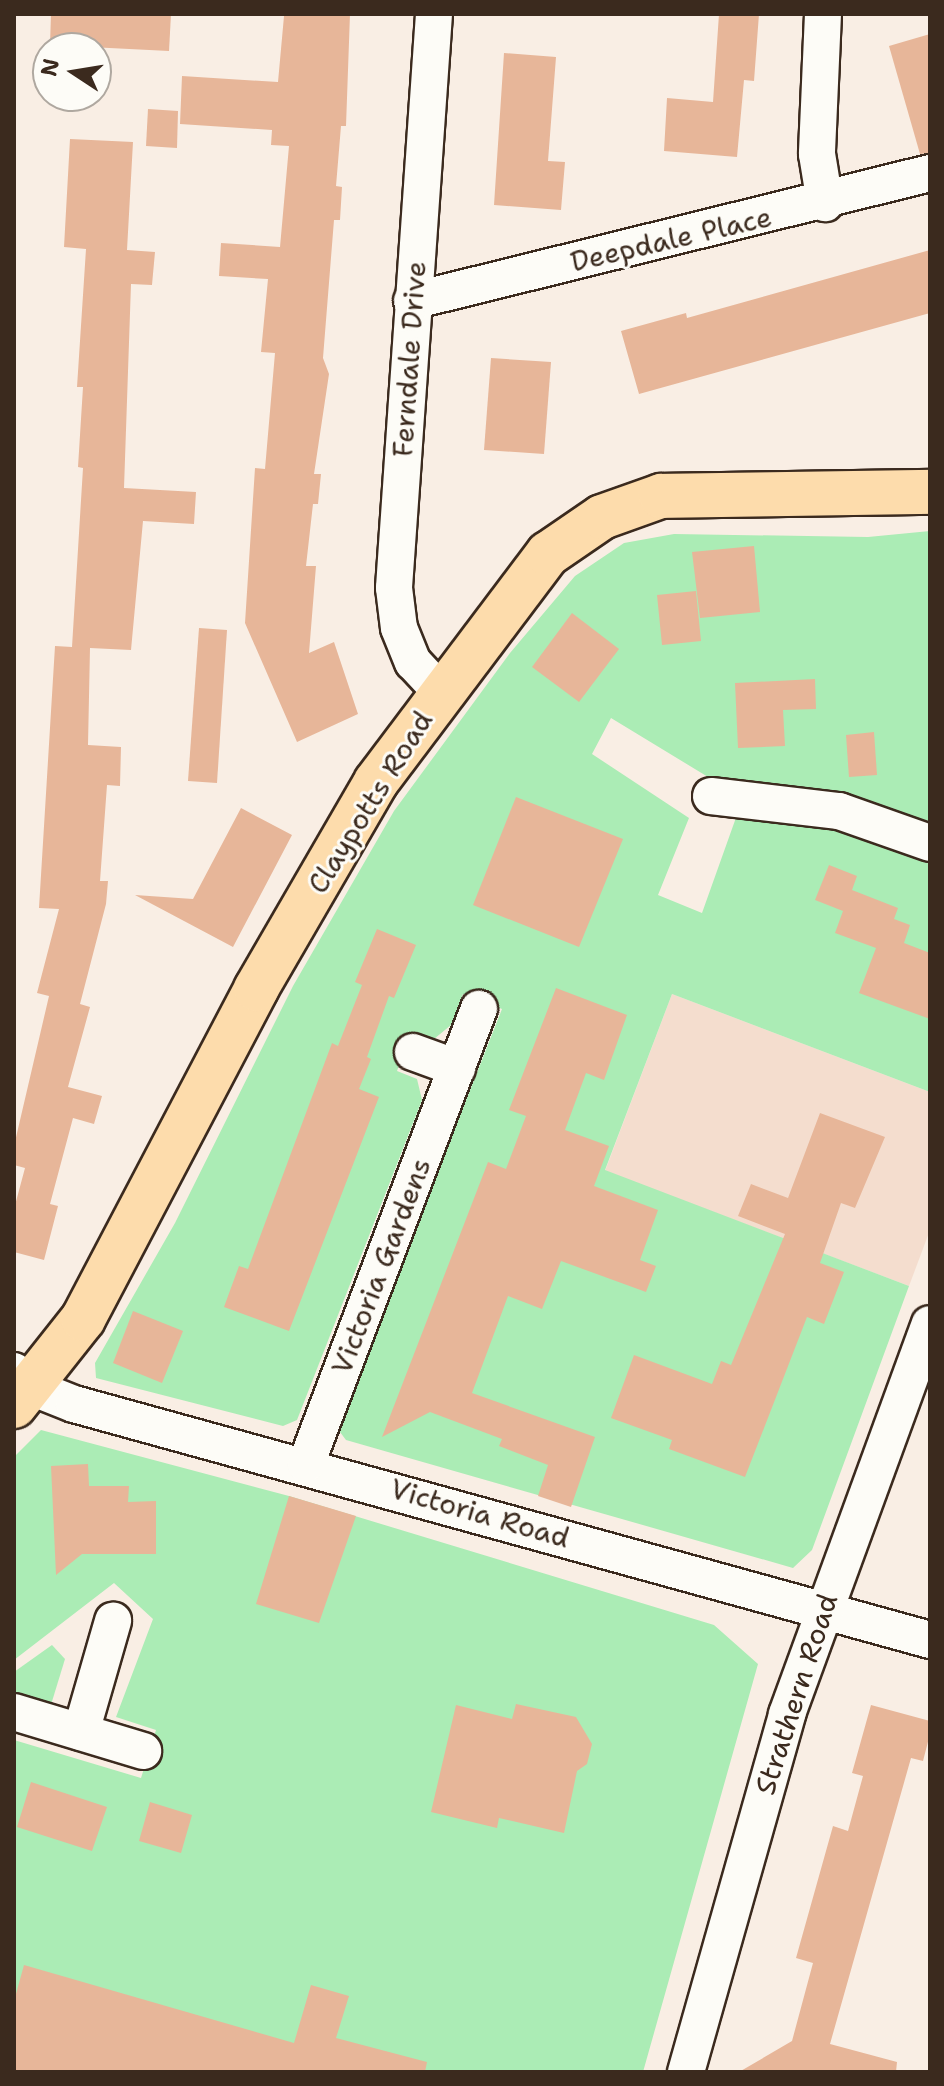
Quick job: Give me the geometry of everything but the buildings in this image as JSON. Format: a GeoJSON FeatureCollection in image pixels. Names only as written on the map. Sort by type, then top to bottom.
{"type":"FeatureCollection","features":[{"type":"Feature","properties":{"kind":"main road","name":"Claypotts Road"},"geometry":{"type":"LineString","coordinates":[[20,1388],[83,1319],[256,989],[376,782],[440,691],[548,554],[602,517],[661,496],[930,492]]}},
{"type":"Feature","properties":{"kind":"street","name":"Ferndale Drive"},"geometry":{"type":"LineString","coordinates":[[434,14],[394,588],[399,628],[413,662],[440,691]]}},
{"type":"Feature","properties":{"kind":"street"},"geometry":{"type":"LineString","coordinates":[[823,14],[817,154],[825,203]]}},
{"type":"Feature","properties":{"kind":"street","name":"Deepdale Place"},"geometry":{"type":"LineString","coordinates":[[412,301],[825,203],[930,173]]}},
{"type":"Feature","properties":{"kind":"street"},"geometry":{"type":"LineString","coordinates":[[711,796],[839,811],[930,843]]}},
{"type":"Feature","properties":{"kind":"street","name":"Victoria Gardens"},"geometry":{"type":"LineString","coordinates":[[306,1464],[479,1009]]}},
{"type":"Feature","properties":{"kind":"street"},"geometry":{"type":"LineString","coordinates":[[413,1052],[457,1068]]}},
{"type":"Feature","properties":{"kind":"street","name":"Strathern Road"},"geometry":{"type":"LineString","coordinates":[[686,2072],[787,1714],[822,1610],[930,1324]]}},
{"type":"Feature","properties":{"kind":"street","name":"Victoria Road"},"geometry":{"type":"LineString","coordinates":[[20,1388],[306,1464],[930,1640]]}},
{"type":"Feature","properties":{"kind":"street"},"geometry":{"type":"LineString","coordinates":[[81,1732],[113,1621]]}},
{"type":"Feature","properties":{"kind":"street"},"geometry":{"type":"LineString","coordinates":[[14,1712],[143,1751]]}},
{"type":"Feature","properties":{"kind":"shaded area"},"geometry":{"type":"Polygon","coordinates":[[[672,994],[930,1092],[930,1230],[909,1286],[605,1171],[672,994]]]}},
{"type":"Feature","properties":{"kind":"green space"},"geometry":{"type":"Polygon","coordinates":[[[930,531],[930,828],[713,780],[611,718],[592,754],[689,818],[658,895],[702,913],[738,812],[834,828],[930,864],[930,1092],[672,994],[605,1170],[909,1286],[812,1550],[793,1568],[346,1440],[337,1428],[502,1009],[463,994],[451,1025],[434,1039],[411,1032],[397,1071],[417,1079],[422,1100],[297,1420],[283,1426],[96,1378],[95,1363],[175,1223],[293,986],[394,811],[510,653],[575,576],[624,543],[674,534],[868,537],[930,531]]]}},
{"type":"Feature","properties":{"kind":"green space"},"geometry":{"type":"Polygon","coordinates":[[[41,1430],[289,1496],[714,1625],[758,1664],[643,2072],[14,2072],[14,1740],[141,1778],[156,1730],[116,1717],[153,1619],[114,1583],[14,1660],[14,1457],[41,1430]]]}},
{"type":"Feature","properties":{"kind":"green space"},"geometry":{"type":"Polygon","coordinates":[[[52,1645],[65,1659],[50,1708],[14,1696],[14,1672],[52,1645]]]}}]}
